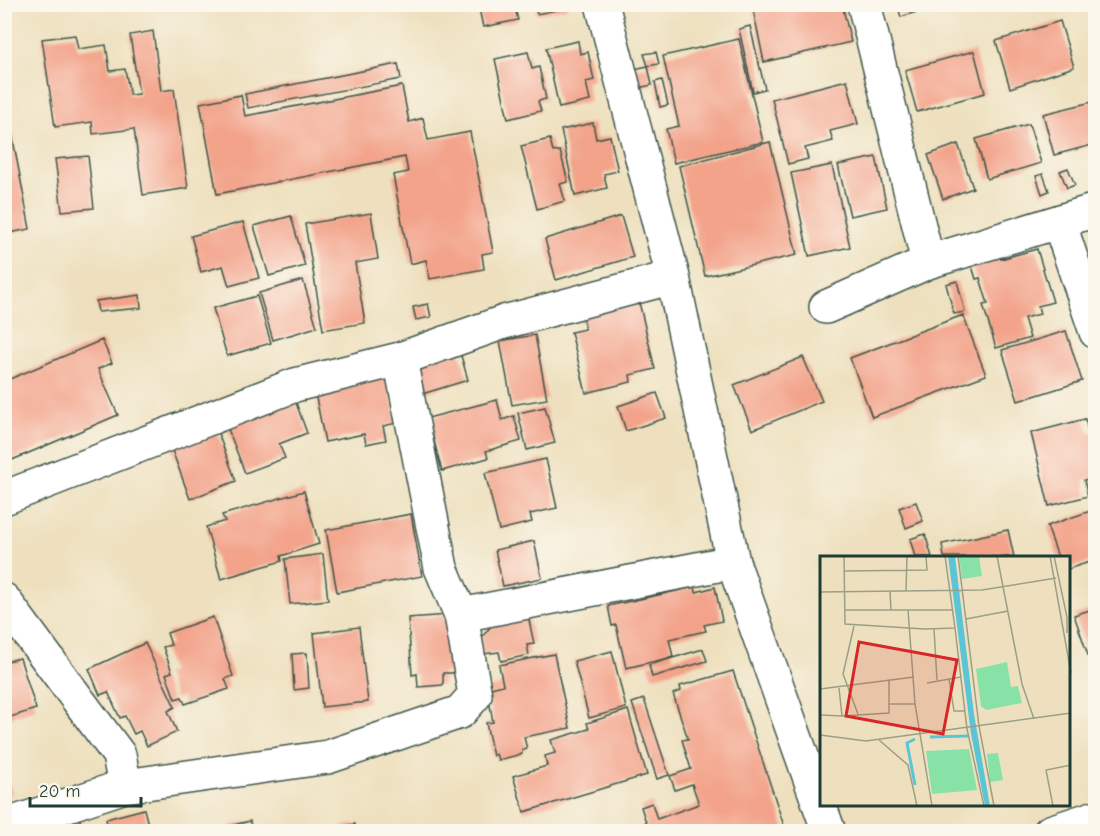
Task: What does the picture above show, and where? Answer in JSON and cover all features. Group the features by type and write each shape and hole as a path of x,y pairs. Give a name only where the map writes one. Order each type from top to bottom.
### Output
{"street":[{"path":"602,4 673,277 733,562 820,806"},
{"path":"864,4 928,262"},
{"path":"826,308 928,262 1095,210"},
{"path":"1059,222 1095,332"},
{"path":"4,498 296,385 400,359 504,322 673,277"},
{"path":"4,826 125,786 328,757 460,712 475,695 461,615 441,568 400,359"},
{"path":"461,615 733,562"},
{"path":"4,600 119,755 125,786"},
{"path":"820,806 829,831"},
{"path":"1050,831 1095,817"}],"building":[{"path":"478,4 514,4 518,20 483,27"},
{"path":"534,4 567,4 567,8 537,14"},
{"path":"774,4 842,4 851,42 764,62 753,9"},
{"path":"897,4 938,4 938,5 901,17"},
{"path":"1060,21 1074,67 1010,88 996,41"},
{"path":"750,26 765,89 753,92 739,29"},
{"path":"153,31 161,91 174,89 188,188 143,195 134,129 93,134 92,122 55,127 42,39 75,35 78,49 106,45 110,71 125,69 130,95 139,94 130,35"},
{"path":"739,39 763,142 674,163 666,129 679,126 663,56"},
{"path":"578,41 580,54 588,52 594,80 586,82 590,101 559,108 546,48"},
{"path":"974,51 985,93 917,112 905,70"},
{"path":"528,52 532,69 539,67 546,99 538,101 541,111 508,119 495,59"},
{"path":"656,52 659,64 648,66 644,54"},
{"path":"398,64 401,79 248,108 245,94"},
{"path":"648,66 652,85 638,88 634,69"},
{"path":"662,80 668,105 660,107 655,82"},
{"path":"847,80 858,124 830,131 833,141 805,148 808,159 788,164 772,99"},
{"path":"402,86 409,122 423,118 428,140 470,132 493,252 482,254 484,269 430,279 426,260 410,264 393,175 408,172 405,157 217,194 200,103 241,95 245,116"},
{"path":"4,92 30,229 4,234"},
{"path":"1096,101 1096,144 1054,155 1043,114"},
{"path":"593,123 596,139 610,136 618,171 604,174 607,188 575,196 561,130"},
{"path":"1029,124 1041,163 987,179 976,139"},
{"path":"550,139 553,152 560,151 568,182 560,184 565,201 537,209 521,146"},
{"path":"770,142 797,255 705,276 679,166"},
{"path":"958,144 973,188 943,199 928,155"},
{"path":"88,156 94,208 62,211 55,159"},
{"path":"876,157 887,208 850,216 838,165"},
{"path":"832,165 850,247 809,256 791,173"},
{"path":"1068,168 1075,185 1067,188 1060,171"},
{"path":"1043,174 1049,191 1042,194 1036,176"},
{"path":"371,213 378,259 355,263 365,323 323,330 305,224"},
{"path":"291,216 305,266 269,276 254,226"},
{"path":"621,216 633,257 556,280 545,239"},
{"path":"243,222 259,278 229,286 223,266 201,272 191,236"},
{"path":"1037,249 1053,302 1038,306 1040,314 1024,318 1030,338 996,348 983,305 988,304 980,278 976,279 971,263 999,254 1001,259"},
{"path":"303,280 317,327 273,340 259,293"},
{"path":"957,281 965,312 954,314 946,284"},
{"path":"140,295 141,308 98,312 96,301"},
{"path":"257,296 271,343 227,356 213,308"},
{"path":"639,302 655,369 630,375 631,382 586,393 571,332 585,329 582,316"},
{"path":"428,304 431,317 416,320 413,307"},
{"path":"963,315 986,375 872,417 850,358"},
{"path":"1066,331 1082,381 1018,401 1002,350"},
{"path":"535,335 547,399 512,405 500,341"},
{"path":"102,340 112,363 98,369 118,415 5,463 5,381"},
{"path":"458,345 468,380 422,394 412,359"},
{"path":"803,357 822,401 752,430 734,385"},
{"path":"386,369 397,423 383,426 386,440 366,444 364,434 325,442 313,383"},
{"path":"291,389 307,433 279,444 285,458 245,473 223,416"},
{"path":"657,393 666,418 626,431 618,406"},
{"path":"497,400 502,420 514,416 521,441 486,451 488,458 442,471 428,418"},
{"path":"545,407 555,443 527,450 518,413"},
{"path":"1085,419 1089,433 1096,431 1096,477 1084,480 1088,496 1049,506 1031,433"},
{"path":"215,425 236,481 190,499 169,442"},
{"path":"546,459 557,508 530,514 532,522 499,530 485,473"},
{"path":"304,491 319,544 281,556 282,561 221,579 206,527 225,521 222,515"},
{"path":"916,502 923,521 906,528 899,508"},
{"path":"1096,509 1096,560 1070,568 1070,556 1058,556 1047,526"},
{"path":"411,514 422,576 337,592 326,530"},
{"path":"1008,530 1014,556 944,556 942,544"},
{"path":"925,534 932,556 915,556 910,539"},
{"path":"534,541 542,578 503,586 495,550"},
{"path":"323,554 328,600 290,604 285,559"},
{"path":"695,587 696,592 715,587 722,621 704,625 706,631 669,639 673,657 626,668 616,625 612,626 608,606"},
{"path":"1096,608 1096,656 1089,658 1074,615"},
{"path":"449,615 454,673 443,673 443,685 418,687 417,674 412,675 408,618"},
{"path":"528,615 534,644 527,645 529,655 501,661 499,652 483,654 480,640 494,622"},
{"path":"213,617 233,676 225,679 229,689 185,704 182,697 175,699 166,674 172,672 163,647 171,645 167,633"},
{"path":"359,627 368,702 322,707 314,633"},
{"path":"145,643 175,707 168,711 177,732 147,746 140,731 134,734 125,716 120,718 108,692 100,695 89,669"},
{"path":"703,649 707,661 652,677 649,665"},
{"path":"612,651 626,708 589,718 574,661"},
{"path":"307,653 309,688 294,690 292,654"},
{"path":"554,654 570,728 524,737 527,749 522,750 522,754 498,760 496,754 493,756 486,723 493,722 487,689 503,685 499,665"},
{"path":"20,658 36,709 4,719 4,662"},
{"path":"733,671 786,832 630,832 647,825 641,807 652,803 657,819 699,804 692,784 675,790 670,776 691,769 682,740 688,739 673,694 681,691 680,686"},
{"path":"644,699 669,775 657,779 632,703"},
{"path":"628,710 647,775 524,812 513,776 547,766 545,756 555,753 551,740 589,729 587,723"},
{"path":"4,768 12,793 4,795"},
{"path":"144,809 150,832 109,832 106,819"},
{"path":"78,813 83,832 12,832"},
{"path":"250,821 252,832 209,831"},
{"path":"355,824 356,832 336,832 335,828"}]}
